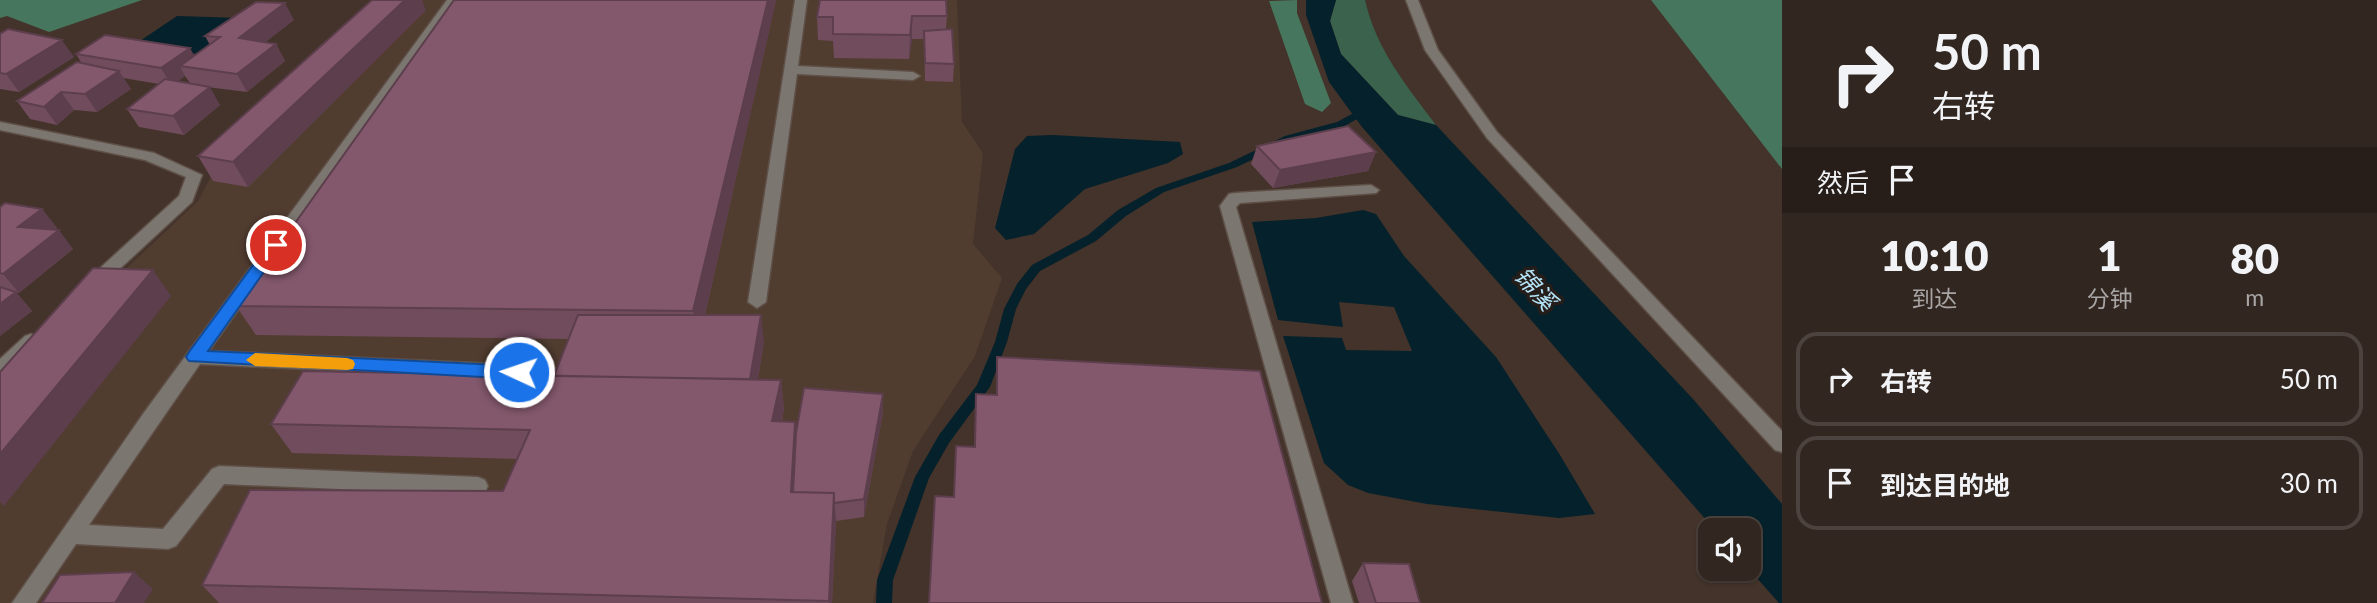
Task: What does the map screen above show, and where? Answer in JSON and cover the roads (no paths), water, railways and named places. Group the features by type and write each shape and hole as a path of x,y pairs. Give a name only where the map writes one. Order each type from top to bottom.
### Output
{"street":[{"path":"23,603 195,357 453,0"},
{"path":"757,302 801,0"},
{"path":"1412,0 1432,50 1492,135 1782,444"},
{"path":"791,70 913,76"},
{"path":"0,126 149,156 199,171 186,198 78,297"},
{"path":"1342,603 1228,206 1235,198 1371,190"},
{"path":"0,370 39,334"},
{"path":"195,357 519,372"},
{"path":"71,534 169,539 219,475 478,486"}],"water":[{"name":"锦溪","path":"1306,0 1336,0 1330,21 1341,54 1398,115 1436,125 1693,399 1782,504 1782,603 1760,581 1761,518 1704,518 1362,127 1329,82 1306,15"},
{"path":"177,16 240,18 239,25 199,53 183,55 131,47"},
{"path":"1027,136 1180,142 1183,154 1168,163 1085,189 1034,234 1006,240 995,228 1015,149"},
{"path":"1363,210 1376,214 1404,256 1496,357 1595,514 1559,518 1427,504 1368,493 1348,485 1324,463 1283,336 1342,338 1346,350 1412,351 1394,307 1339,302 1343,327 1278,320 1252,222 1316,218"}],"waterway":[{"path":"884,603 885,580 922,477 944,439 983,387 1001,342 1010,309 1021,287 1036,268 1092,238 1122,213 1160,190 1233,165 1289,138 1341,124 1369,108"}]}
